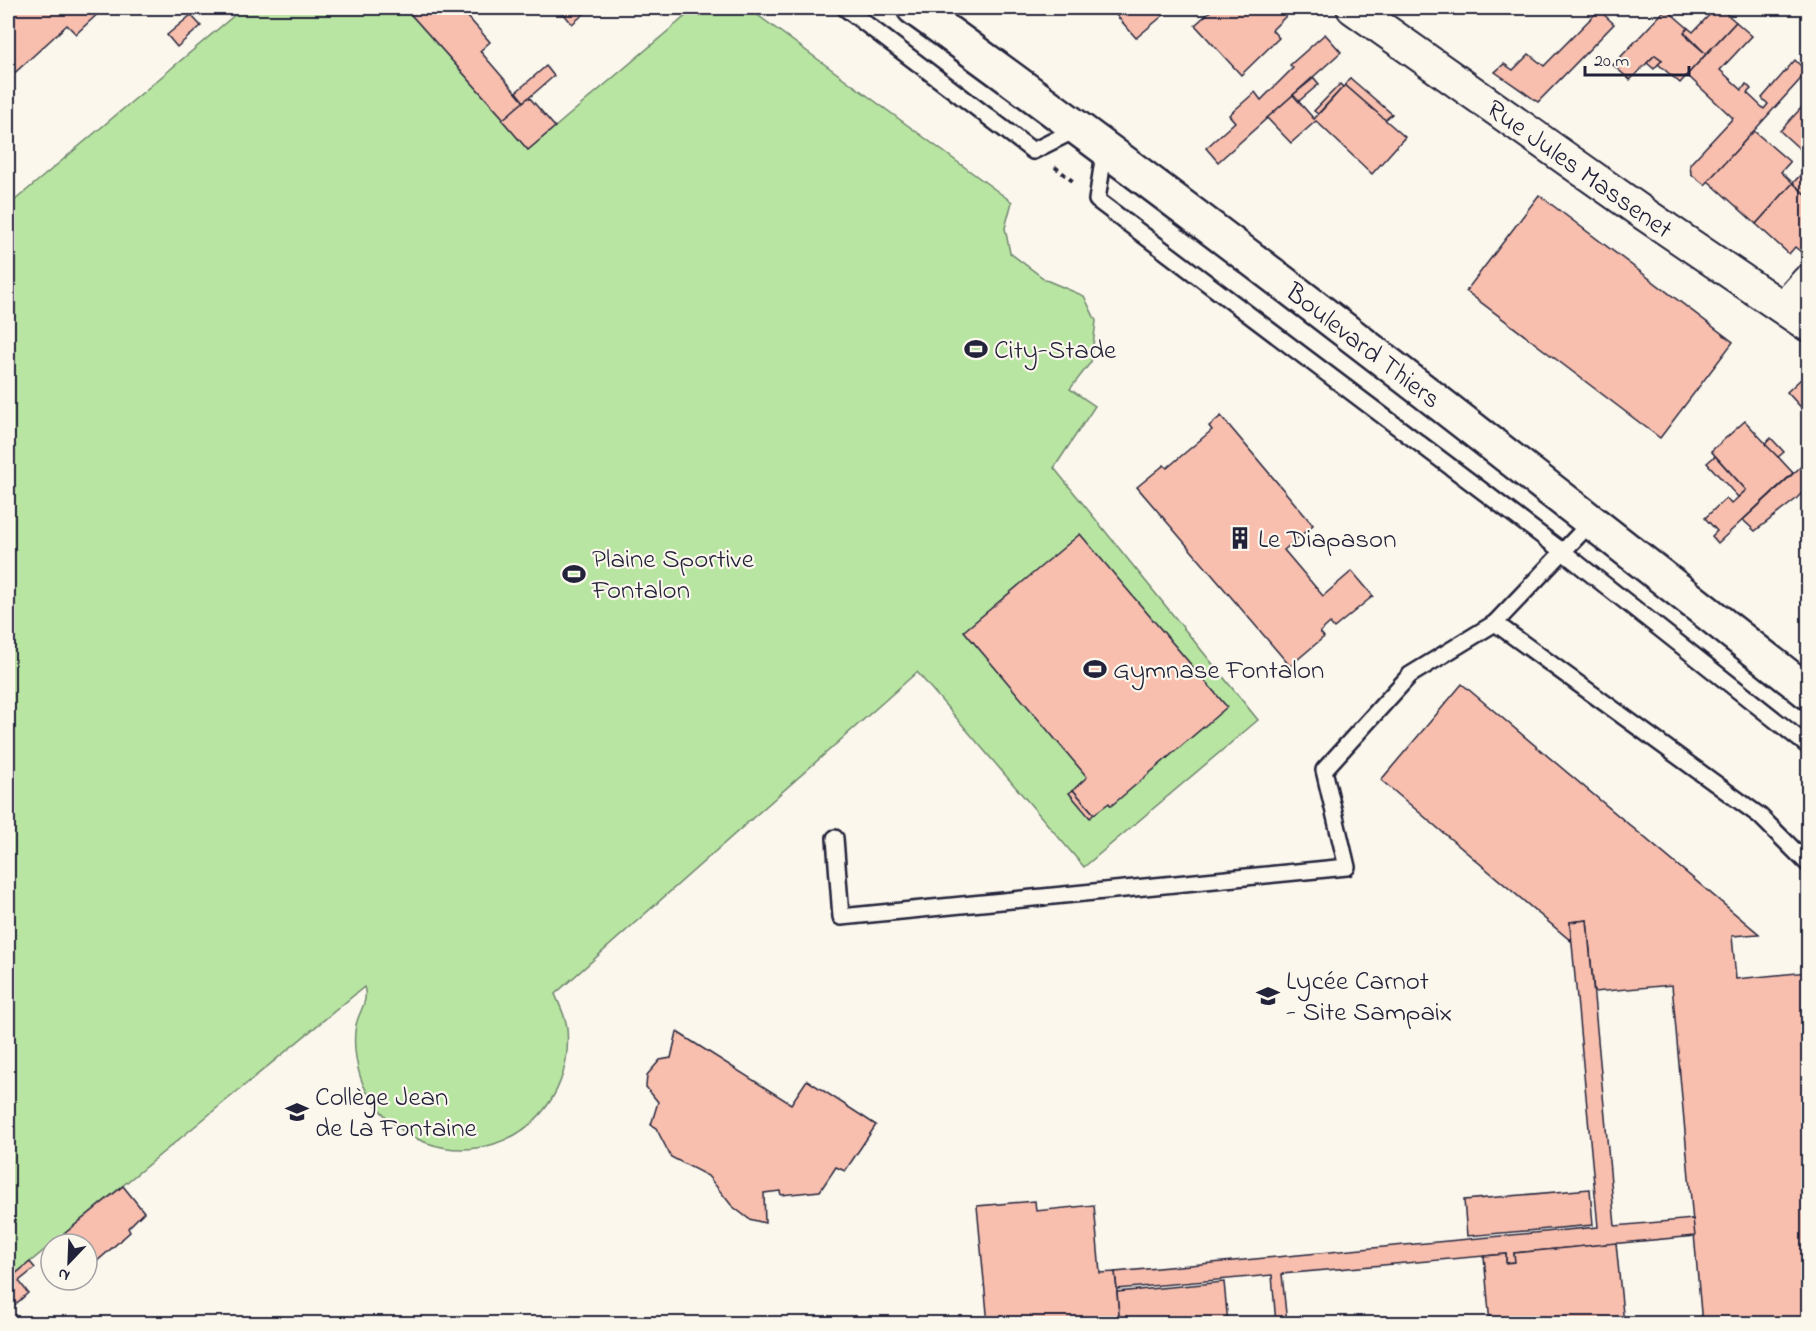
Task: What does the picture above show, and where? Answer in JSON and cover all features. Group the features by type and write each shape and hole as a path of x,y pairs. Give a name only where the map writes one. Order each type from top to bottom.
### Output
{"main road":[{"name":"Boulevard Thiers","path":"914,8 1092,137 1592,521 1809,692"}],"street":[{"name":"Rue Jules Massenet","path":"1353,8 1643,213 1796,317"},
{"path":"1796,317 1809,281"}],"lane":[{"path":"844,8 1033,151 1092,137 1097,200 1562,551 1809,746"},
{"path":"835,838 841,917 1347,867 1324,770 1410,675 1495,623 1592,521"},
{"path":"1495,623 1760,816 1809,864"}],"path":[{"path":"1033,151 1097,200"}],"green space":[{"name":"Plaine Sportive Fontalon","path":"243,8 405,8 504,119 503,121 528,150 695,8 748,8 1012,202 1005,228 1010,253 1046,280 1084,296 1096,321 1091,362 1070,389 1095,406 1054,468 1258,720 1084,867 917,672 555,994 567,1028 564,1070 549,1104 524,1129 494,1144 460,1149 426,1142 394,1124 367,1092 358,1069 355,1033 365,997 364,987 66,1232 39,1232 39,1254 8,1280 8,206"}],"building":[{"path":"8,8 104,8 76,34 67,25 8,79"},
{"path":"405,8 442,8 448,15 460,8 490,42 480,51 524,102 504,119"},
{"path":"559,8 591,8 572,24"},
{"path":"1110,8 1172,8 1136,38"},
{"path":"1214,8 1279,8 1286,16 1272,30 1279,38 1241,75 1195,25"},
{"path":"1716,8 1720,8 1736,22 1706,54 1684,32 1688,28 1693,32"},
{"path":"1666,9 1688,28 1684,32 1706,54 1680,83 1658,64 1662,60 1655,55 1630,80 1613,65"},
{"path":"1599,10 1614,24 1538,102 1495,72 1504,64 1513,70 1529,54 1544,66"},
{"path":"191,15 201,26 177,47 167,35"},
{"path":"1736,22 1752,36 1720,70 1742,90 1746,84 1751,89 1747,93 1764,109 1768,104 1762,98 1795,60 1807,72 1705,185 1691,174 1690,164 1733,118 1687,75"},
{"path":"1325,34 1341,52 1218,162 1206,148 1235,122 1229,115 1255,92 1261,100 1293,68 1290,65"},
{"path":"1655,55 1662,60 1654,69 1647,63"},
{"path":"546,66 554,76 524,102 516,92"},
{"path":"1314,78 1319,84 1299,101 1293,95"},
{"path":"1350,78 1392,114 1385,120 1345,85"},
{"path":"1340,84 1343,87 1318,114 1314,111"},
{"path":"1345,85 1405,137 1372,174 1316,121 1291,143 1267,118 1293,95 1314,119"},
{"path":"529,97 555,127 528,150 502,120"},
{"path":"1803,106 1808,111 1808,145 1803,152 1780,131"},
{"path":"1754,131 1790,162 1781,172 1793,183 1756,224 1708,181"},
{"path":"1805,170 1808,174 1808,197 1793,183"},
{"path":"1793,183 1808,197 1808,244 1801,252 1795,247 1789,254 1756,224"},
{"path":"1539,195 1733,342 1660,438 1466,291"},
{"path":"1802,378 1808,385 1808,415 1787,392"},
{"name":"Le Diapason","path":"1221,416 1313,525 1284,550 1323,596 1352,571 1373,596 1334,628 1330,623 1320,632 1324,637 1290,666 1137,487 1164,465 1167,468 1212,430 1209,426"},
{"path":"1745,421 1793,473 1718,543 1712,536 1717,531 1705,518 1726,498 1731,504 1746,490 1711,451"},
{"path":"1771,438 1784,452 1778,457 1765,444"},
{"path":"1715,456 1746,490 1738,497 1707,463"},
{"path":"1808,460 1808,487 1755,531 1743,520"},
{"name":"Gymnase Fontalon","path":"1080,534 1227,707 1111,806 1109,803 1094,814 1073,790 1087,777 964,631"},
{"path":"1462,684 1759,934 1732,936 1736,979 1808,972 1808,1324 1702,1324 1672,985 1594,992 1587,920 1570,922 1571,941 1381,780"},
{"path":"1073,790 1094,814 1090,818 1069,793"},
{"path":"1587,920 1615,1226 1693,1219 1695,1236 1514,1253 1515,1262 1506,1263 1506,1254 1282,1274 1287,1324 1276,1324 1272,1275 1117,1289 1115,1272 1598,1227 1570,922"},
{"path":"677,1032 791,1104 807,1080 876,1125 845,1171 836,1167 820,1191 781,1195 780,1191 764,1193 765,1223 749,1219 732,1206 708,1176 671,1157 656,1128 651,1125 658,1102 646,1087 647,1075 660,1060 671,1058"},
{"path":"123,1186 144,1212 128,1228 130,1232 99,1259 99,1232 67,1232"},
{"path":"1590,1189 1593,1225 1467,1236 1464,1200"},
{"path":"1035,1201 1036,1211 1094,1205 1100,1273 1115,1272 1120,1324 1106,1324 1106,1321 988,1324 977,1206"},
{"path":"1616,1243 1624,1324 1490,1324 1484,1256 1506,1254 1506,1263 1515,1262 1514,1253"},
{"path":"30,1262 35,1268 19,1281 28,1293 8,1311 8,1280"},
{"path":"1224,1282 1228,1324 1120,1324 1117,1292"},
{"path":"782,1320 783,1324 750,1324"}],"place":[{"name":"City-Stade","path":"976,349"},
{"name":"Le Diapason","path":"1240,538"},
{"name":"Plaine Sportive Fontalon","path":"574,574"},
{"name":"Gymnase Fontalon","path":"1095,669"},
{"name":"Lycée Carnot - Site Sampaix","path":"1268,996"},
{"name":"Collège Jean de La Fontaine","path":"297,1112"}]}
